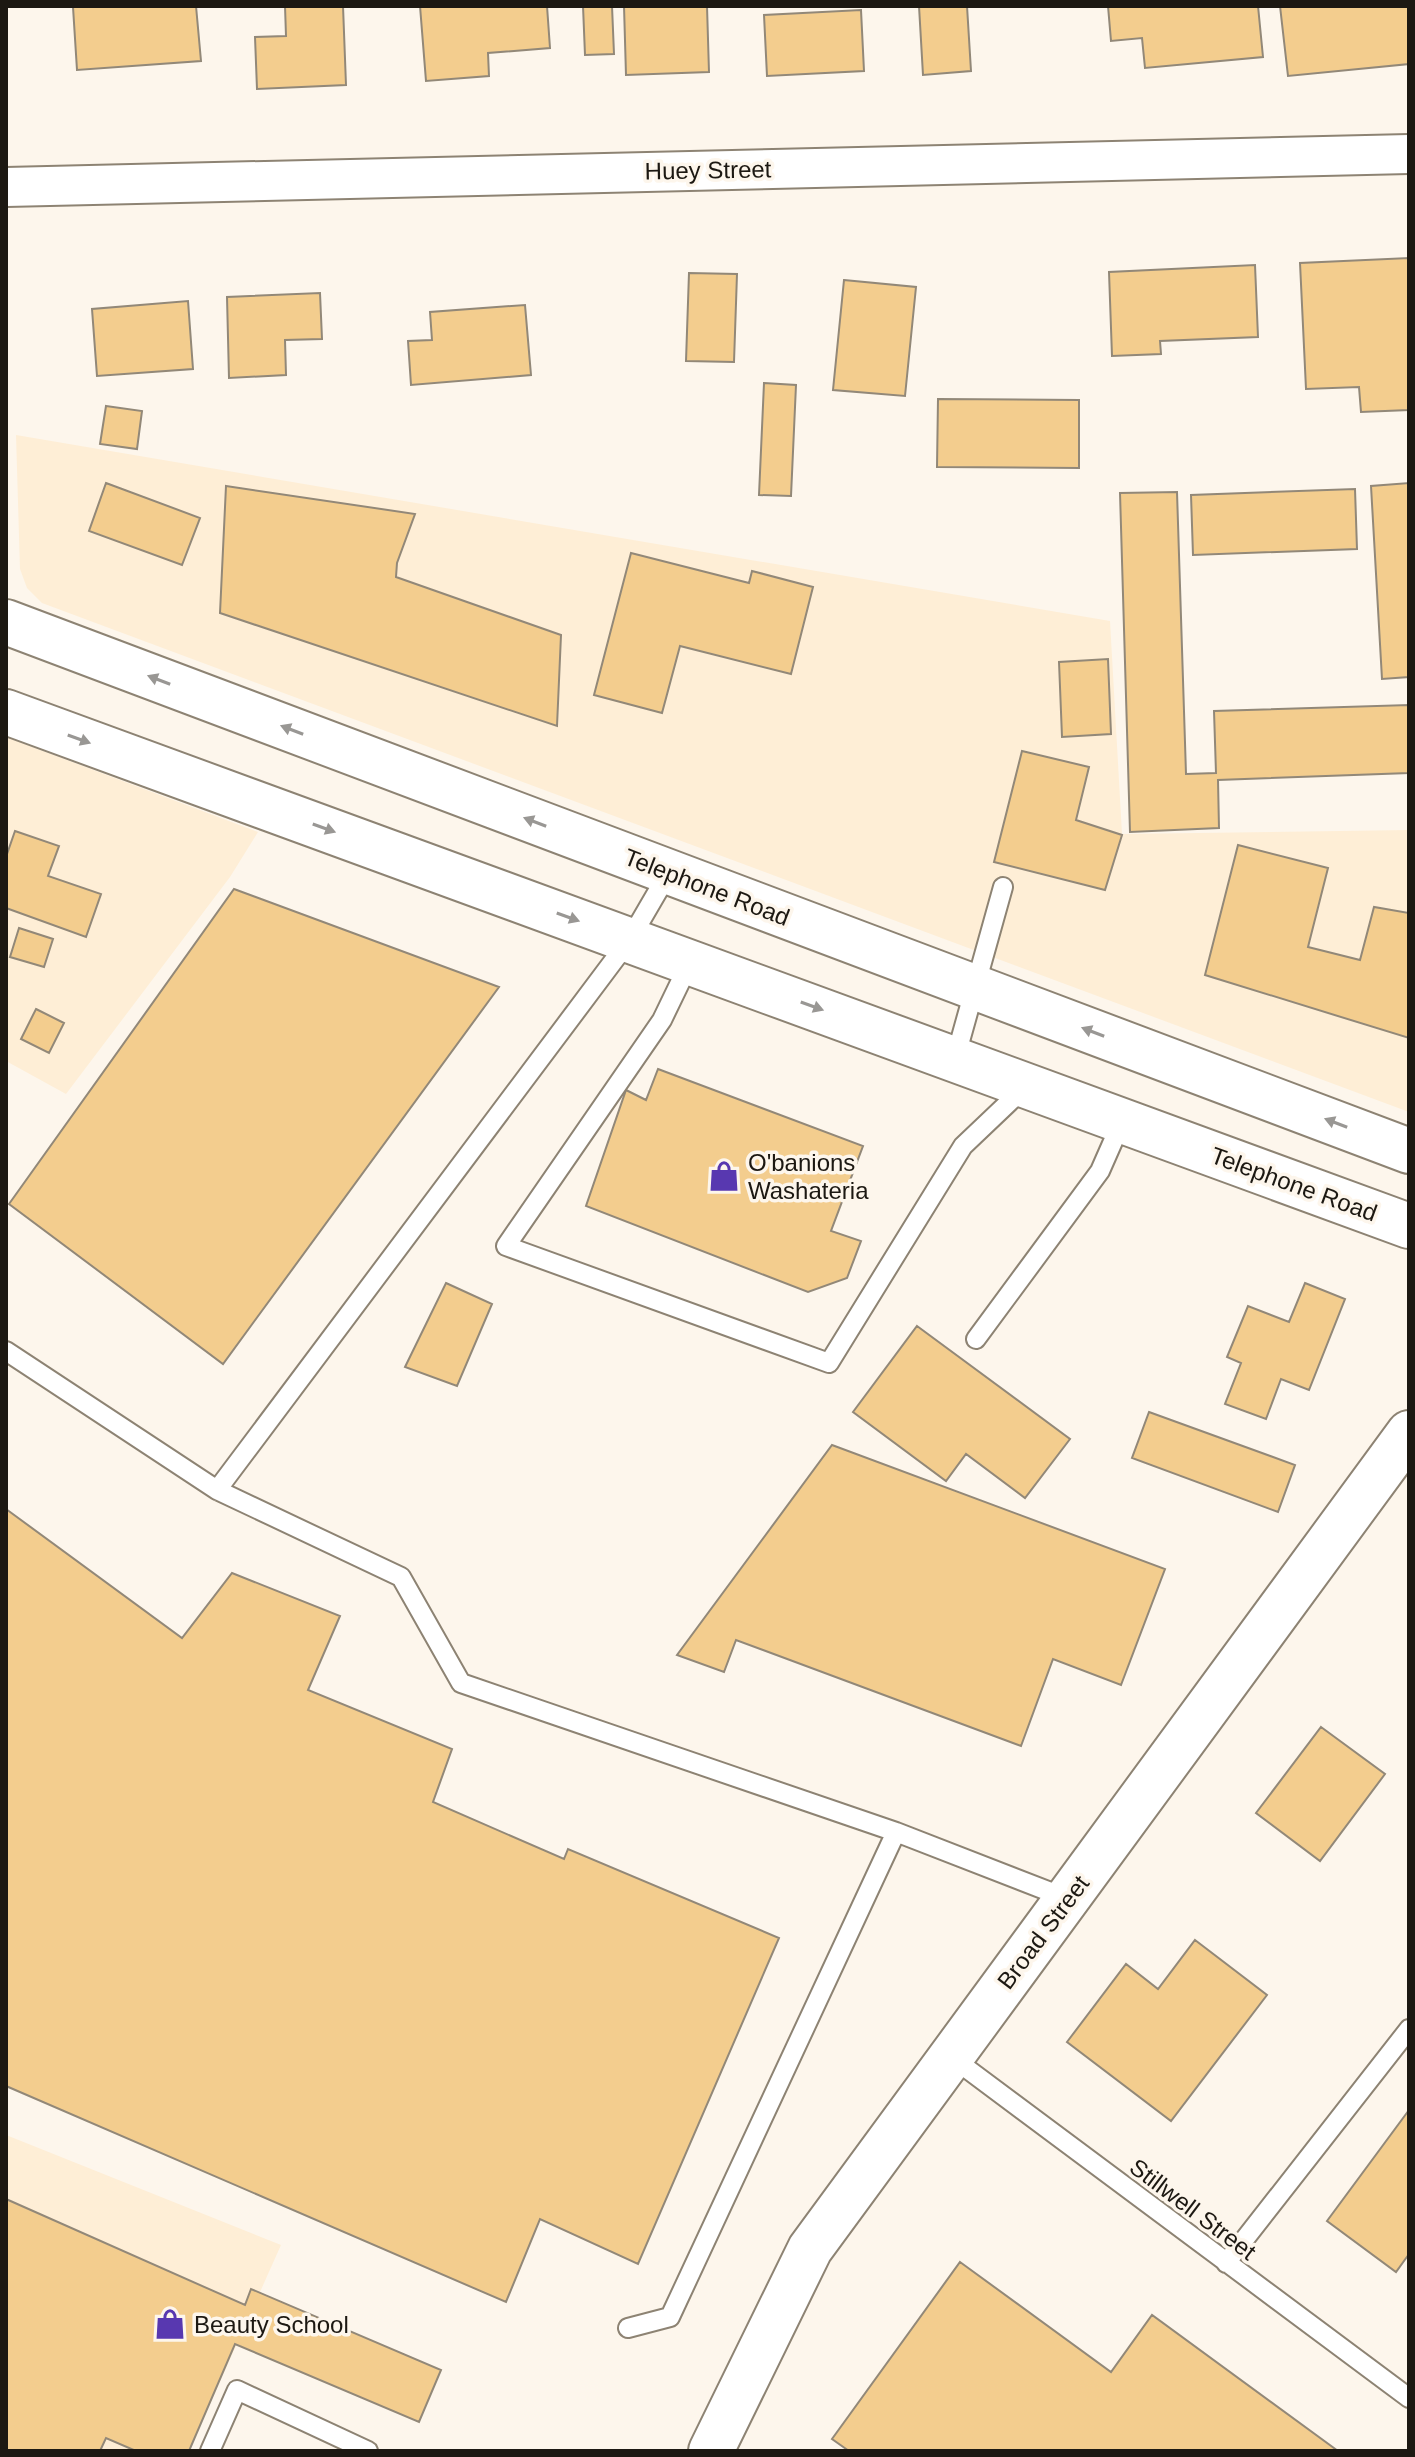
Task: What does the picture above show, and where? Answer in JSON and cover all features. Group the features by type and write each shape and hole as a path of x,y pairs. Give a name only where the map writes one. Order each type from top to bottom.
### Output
{"main road":[{"name":"Telephone Road","path":"6,622 1409,1151"},
{"name":"Telephone Road","path":"6,712 1409,1226"},
{"name":"Broad Street","path":"711,2451 810,2249 1409,1433"}],"street":[{"name":"Huey Street","path":"6,187 1409,154"}],"lane":[{"path":"217,1490 630,939 669,872"},
{"path":"955,1059 1003,887"},
{"path":"691,961 662,1020 506,1246 829,1363 963,1146 1026,1086"},
{"path":"976,1339 1100,1171 1122,1121"},
{"path":"6,1351 217,1490 401,1577 461,1683 896,1832 1069,1899"},
{"path":"628,2328 670,2317 896,1832"},
{"path":"1226,2263 1409,2029"},
{"name":"Stillwell Street","path":"950,2056 1409,2398"},
{"path":"210,2451 237,2390 368,2451"}],"shaded area":[{"path":"16,435 1110,621 1122,834 1409,830 1409,1112 42,603 27,588 20,569"},
{"path":"6,737 258,832 230,877 66,1094 6,1061"},
{"name":"Beauty School","path":"6,2135 281,2245 189,2451 6,2451"}],"building":[{"path":"196,6 201,61 77,70 73,7"},
{"path":"285,6 343,6 346,85 257,89 255,37 286,36"},
{"path":"420,6 547,6 550,48 488,53 489,76 426,81"},
{"path":"583,6 612,6 614,54 585,55"},
{"path":"624,6 707,6 709,72 626,75"},
{"path":"919,6 967,6 971,71 923,75"},
{"path":"1108,6 1258,6 1263,57 1145,68 1142,38 1111,41"},
{"path":"1280,6 1409,6 1409,64 1288,76"},
{"path":"861,10 864,71 767,76 764,15"},
{"path":"1409,258 1409,410 1361,412 1359,387 1306,389 1300,263"},
{"path":"1255,265 1258,337 1160,341 1161,354 1112,356 1109,272"},
{"path":"689,273 737,274 734,362 686,361"},
{"path":"844,280 916,287 905,396 833,390"},
{"path":"320,293 322,339 285,340 286,375 229,378 227,297"},
{"path":"188,301 193,369 97,376 92,309"},
{"path":"525,305 531,375 411,385 408,341 432,340 430,312"},
{"path":"764,383 796,385 791,496 759,495"},
{"path":"938,399 1079,400 1079,468 937,467"},
{"path":"106,406 142,411 137,449 100,444"},
{"path":"106,483 200,518 182,565 89,531"},
{"path":"1409,483 1409,677 1382,679 1371,486"},
{"path":"226,486 415,514 397,563 396,577 561,635 557,726 220,613"},
{"path":"1355,489 1357,549 1193,555 1191,495"},
{"path":"1177,492 1186,774 1216,773 1214,711 1409,705 1409,773 1218,780 1219,828 1130,832 1120,493"},
{"path":"631,553 749,583 752,571 813,587 791,674 680,646 662,713 594,695"},
{"path":"1108,659 1111,734 1062,737 1059,662"},
{"path":"1022,751 1089,767 1076,820 1122,835 1105,890 994,862"},
{"path":"15,831 59,846 48,876 101,894 86,937 6,908 6,857"},
{"path":"1238,845 1328,868 1308,947 1360,960 1374,907 1409,913 1409,1038 1205,975"},
{"path":"234,889 499,987 223,1364 9,1204"},
{"path":"19,928 53,939 44,967 10,957"},
{"path":"36,1009 64,1023 49,1053 21,1039"},
{"name":"O'banions Washateria","path":"658,1069 863,1146 831,1231 861,1241 847,1278 808,1292 586,1206 626,1090 646,1100"},
{"path":"446,1283 492,1304 457,1386 405,1367"},
{"path":"1305,1283 1345,1299 1309,1390 1281,1379 1266,1419 1225,1404 1241,1363 1227,1357 1248,1306 1289,1322"},
{"path":"917,1326 1070,1439 1025,1498 966,1454 946,1481 853,1412"},
{"path":"1149,1412 1295,1465 1278,1512 1132,1458"},
{"path":"832,1445 1165,1569 1121,1685 1053,1659 1021,1746 736,1640 724,1672 677,1655"},
{"path":"6,1509 182,1638 232,1573 340,1616 308,1690 452,1749 433,1802 564,1859 568,1849 779,1938 638,2264 540,2219 506,2302 6,2086"},
{"path":"1321,1727 1385,1774 1320,1861 1256,1813"},
{"path":"1195,1940 1267,1995 1171,2121 1067,2042 1126,1964 1158,1989"},
{"path":"1409,2110 1409,2254 1396,2272 1327,2221"},
{"name":"Beauty School","path":"6,2199 245,2305 251,2289 441,2370 419,2422 235,2344 189,2451 136,2451 106,2438 100,2451 6,2451"},
{"path":"960,2262 1111,2372 1152,2315 1338,2451 849,2451 832,2439"}],"place":[{"name":"O'banions Washateria","path":"724,1176"},
{"name":"Beauty School","path":"170,2324"}]}
